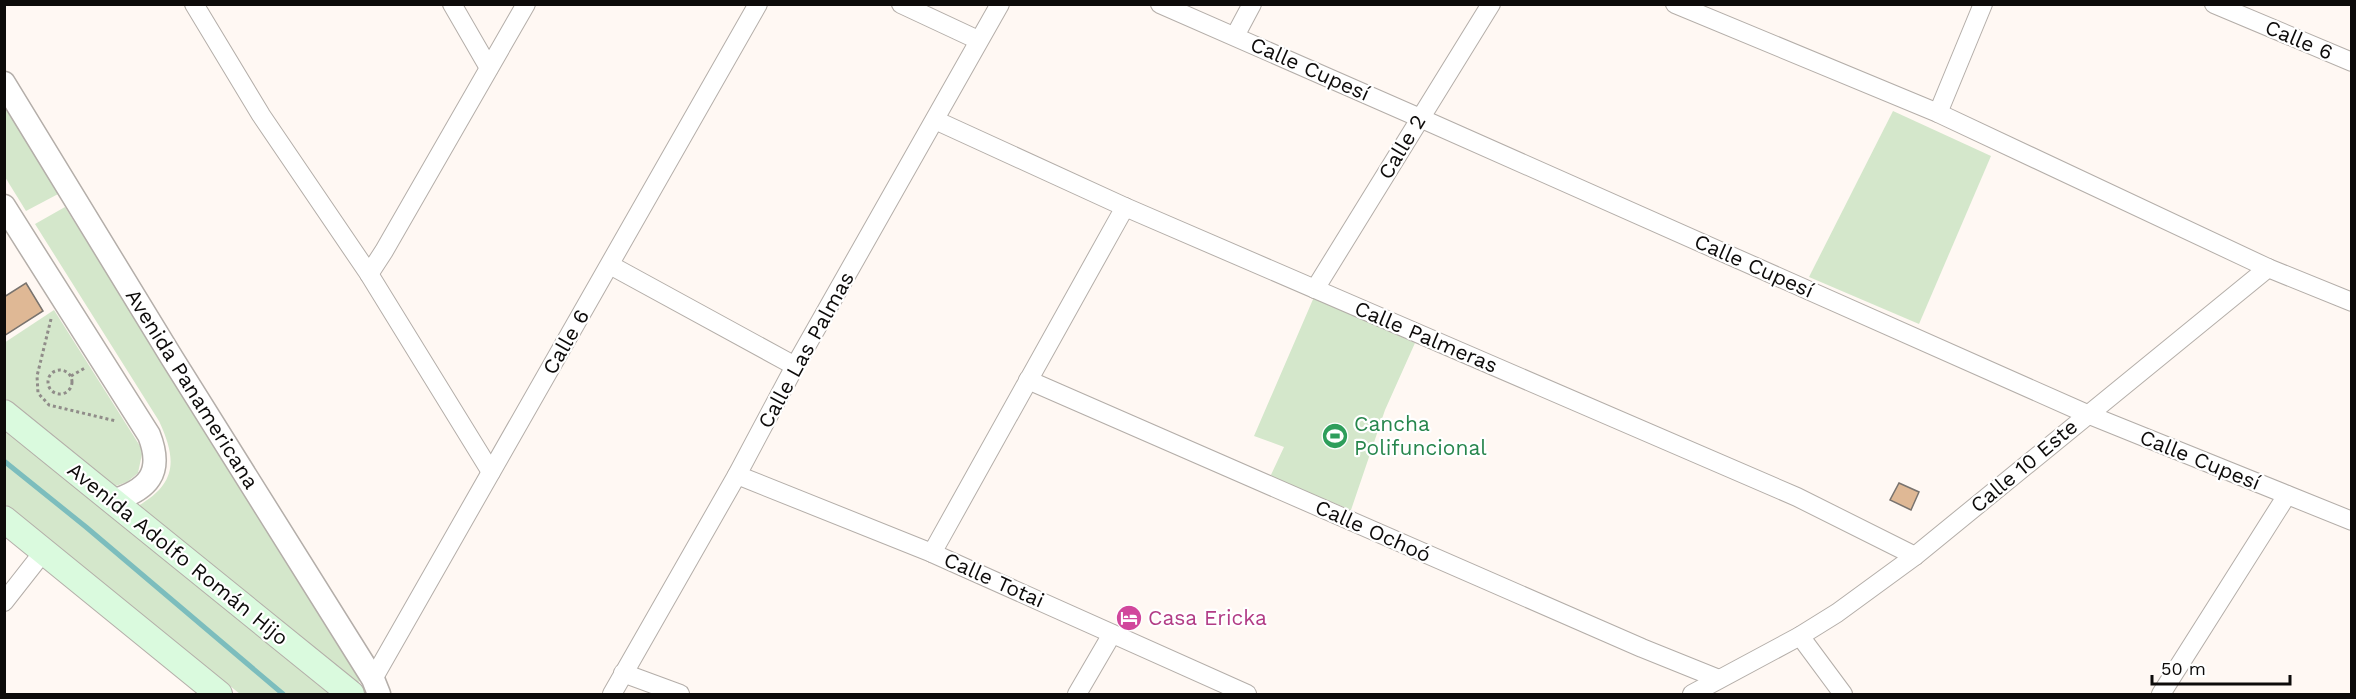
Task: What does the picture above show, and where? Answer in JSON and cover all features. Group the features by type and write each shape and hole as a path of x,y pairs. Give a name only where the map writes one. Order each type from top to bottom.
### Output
{"main road":[{"name":"Avenida Adolfo Román Hijo","path":"4,413 351,694"},
{"path":"4,519 219,694"}],"street":[{"path":"194,4 261,115 369,274 492,472"},
{"path":"452,4 489,68"},
{"path":"369,274 526,4"},
{"name":"Calle 6","path":"376,687 492,472 758,4"},
{"path":"901,4 978,40"},
{"name":"Calle Las Palmas","path":"612,694 1000,4"},
{"name":"Calle Cupesí","path":"1160,4 1420,117 2086,414 2352,521"},
{"path":"1235,36 1252,4"},
{"name":"Calle 2","path":"1315,289 1491,4"},
{"path":"1675,4 1938,113 2268,268 2352,302"},
{"path":"1938,113 1983,4"},
{"name":"Calle 6","path":"2214,4 2352,62"},
{"name":"Avenida Panamericana","path":"4,83 376,687"},
{"name":"Calle Palmeras","path":"935,120 1125,207 1797,497 1915,556"},
{"path":"4,206 149,435 155,452 155,464 150,478 128,496 112,501"},
{"path":"932,552 1125,207"},
{"path":"610,265 795,366"},
{"name":"Calle 10 Este","path":"1692,694 1800,636 1837,613 1915,556 2086,414 2268,268"},
{"name":"Calle Ochoó","path":"1028,380 1642,648 1719,679"},
{"name":"Calle Totai","path":"737,475 932,552 1247,694"},
{"path":"2161,694 2287,495"},
{"path":"4,602 44,551"},
{"path":"1077,694 1112,634"},
{"path":"1800,636 1843,694"},
{"path":"623,673 680,694"}],"path":[{"path":"65,303 54,310 37,376 38,393 49,405 125,423 136,415"},
{"path":"60,370 68,373 72,380 70,391 63,394 55,393 48,384 50,376 60,370"}],"green space":[{"path":"4,105 60,193 26,211 5,177"},
{"path":"1893,111 1991,156 1919,324 1809,277"},
{"path":"65,207 364,680 355,683 138,506 151,497 167,479 171,459 169,448 159,421 35,224"},
{"path":"1314,297 1415,343 1385,410 1351,510 1270,477 1284,447 1254,436"},
{"path":"54,310 140,446 142,454 138,473 127,482 113,487 5,398 4,343"},
{"path":"4,419 355,694 240,694 5,504"}],"building":[{"path":"26,283 43,311 4,336 4,297"},
{"path":"1899,483 1919,492 1911,510 1890,500"}],"waterway":[{"path":"4,461 86,527 283,694"}],"place":[{"name":"Cancha Polifuncional","path":"1335,436"},
{"name":"Casa Ericka","path":"1129,618"}]}
